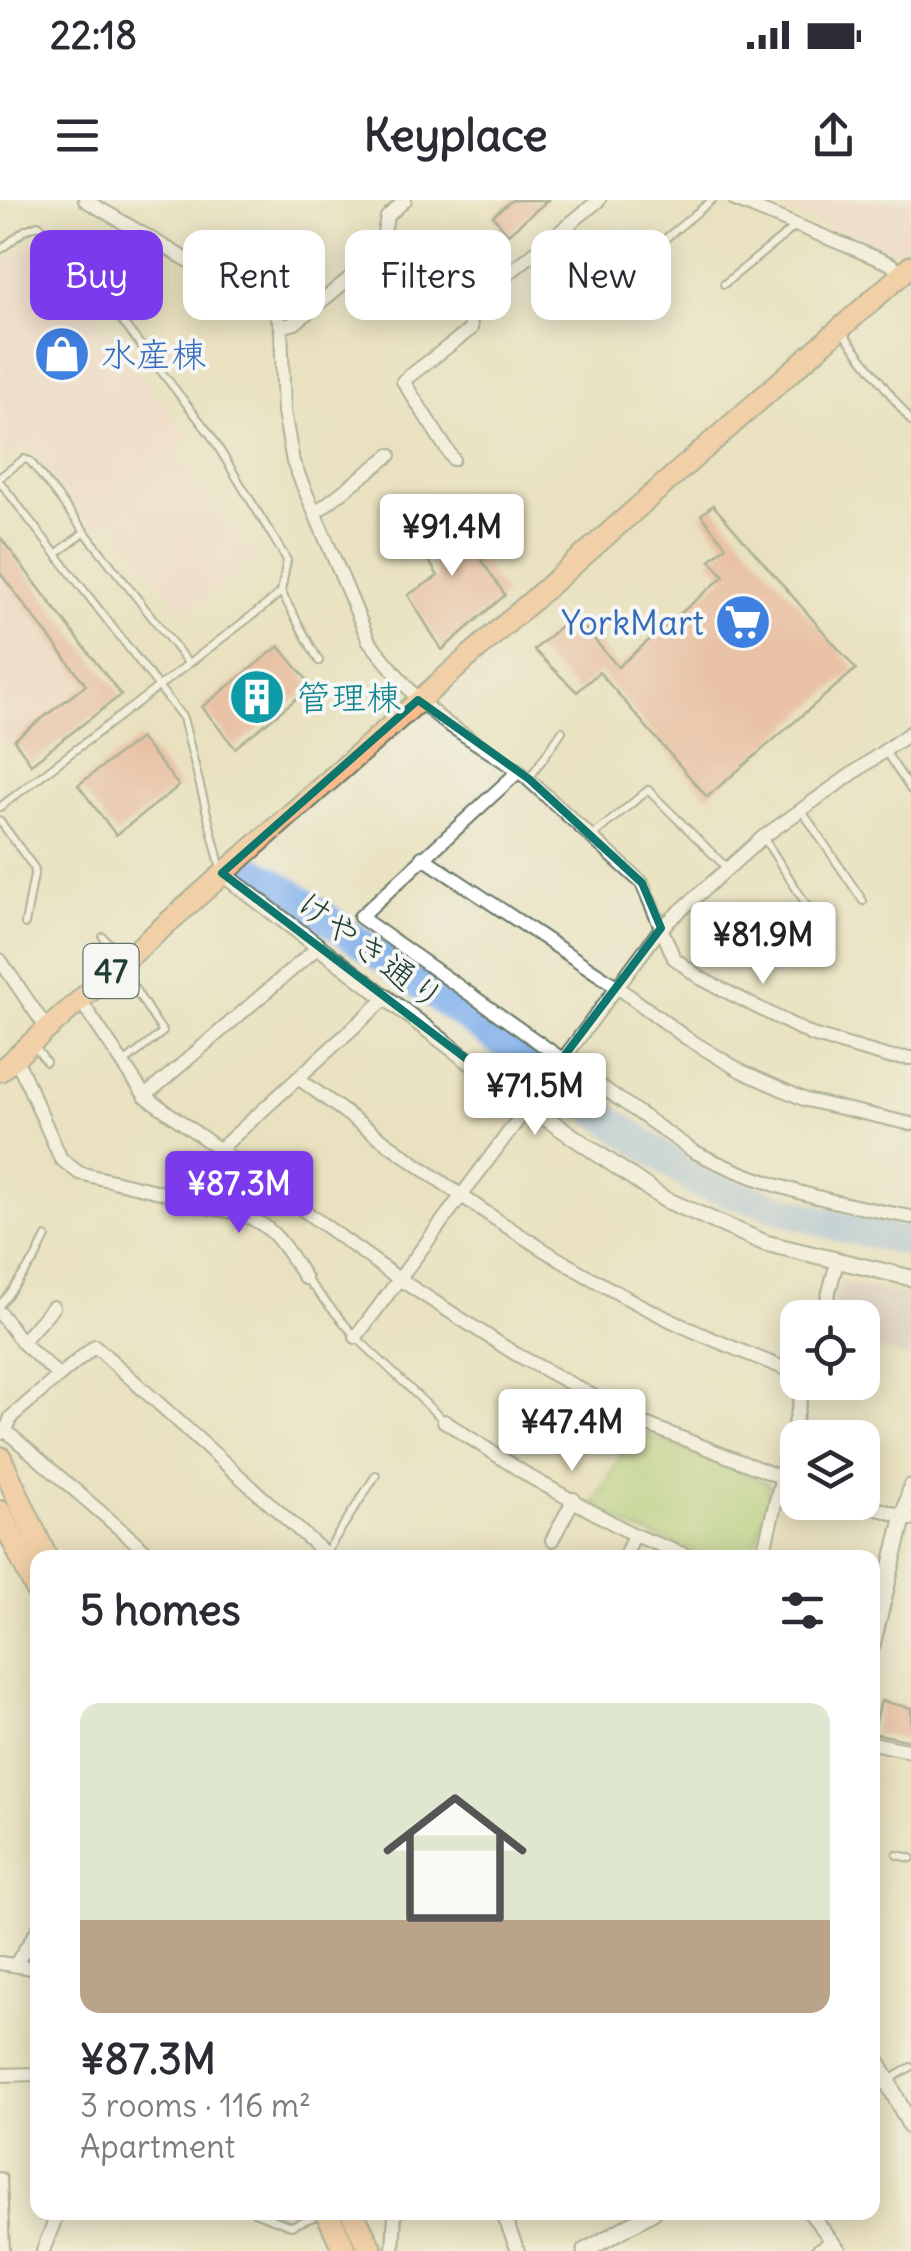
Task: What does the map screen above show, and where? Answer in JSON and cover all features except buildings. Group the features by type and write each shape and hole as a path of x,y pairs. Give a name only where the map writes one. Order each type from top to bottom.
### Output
{"highway":[{"path":"0,1458 42,1550"},
{"path":"0,1512 30,1575"},
{"path":"330,2220 344,2251"},
{"path":"356,2220 371,2251"}],"main road":[{"name":"47","path":"6,1065 906,271"}],"street":[{"path":"84,200 276,312 281,327 284,412 293,462 369,641 418,700 524,775 642,883 674,958 700,978 812,1035 890,1057 911,1058"},
{"path":"385,230 388,217 405,200"},
{"path":"511,272 599,200"},
{"path":"736,200 906,271"},
{"path":"281,327 295,323 345,282"},
{"path":"453,459 404,381 470,329 470,320"},
{"path":"315,513 390,454"},
{"path":"356,1337 661,928 763,837 911,732"},
{"path":"524,775 422,857 360,917 693,1151 730,1170 822,1201 911,1217"},
{"path":"422,857 616,986 685,1037 776,1089 806,1100 911,1124"},
{"name":"けやき通り","path":"222,873 527,1105 664,1199 765,1243 911,1278"},
{"path":"145,1096 317,948"},
{"path":"0,960 39,1036"},
{"path":"182,1197 220,1149 386,998"},
{"path":"80,1000 145,1096 398,1279 514,1353 644,1423 780,1478"},
{"path":"6,1065 21,1069 61,1159 86,1179 182,1197 193,1205 258,1219 276,1234 305,1278"},
{"path":"298,1078 459,1196 670,1320 780,1366"},
{"path":"827,1300 837,1262"},
{"path":"22,1342 53,1306"},
{"path":"0,1313 22,1342 60,1376"},
{"path":"144,1550 3,1432 12,1417 94,1346 318,1550"},
{"path":"444,1421 532,1478 574,1498 634,1535 672,1550"},
{"path":"764,1550 780,1487"},
{"path":"880,1616 907,1518 911,1487"},
{"path":"552,1540 574,1498"},
{"path":"880,1510 907,1518"},
{"path":"627,1550 634,1535"},
{"path":"880,1745 911,1751"},
{"path":"16,1965 30,1942"},
{"path":"0,1963 30,1968"},
{"path":"0,2076 30,2074"},
{"path":"880,2087 911,2127"},
{"path":"0,2179 3,2251"},
{"path":"43,2251 55,2220"},
{"path":"393,2251 395,2220"},
{"path":"505,2220 518,2251"},
{"path":"584,2251 639,2220"},
{"path":"815,2220 836,2247 816,2251"}],"lane":[{"path":"671,234 712,200"},
{"path":"0,250 38,225 57,238 210,434 287,560 281,592 319,661"},
{"path":"724,284 797,225"},
{"path":"839,328 911,421"},
{"path":"189,664 30,461 24,459 0,479 183,718 222,873"},
{"path":"56,554 85,532"},
{"path":"0,807 281,592"},
{"path":"524,775 562,731"},
{"path":"885,751 911,790"},
{"path":"592,837 648,790 729,870"},
{"path":"802,810 863,901"},
{"path":"0,821 35,869 26,920"},
{"path":"763,837 824,932"},
{"path":"103,936 162,1032 124,1063"},
{"path":"39,1036 46,1062"},
{"path":"0,1305 35,1259 46,1237"},
{"path":"305,1278 356,1337 444,1421"},
{"path":"329,1550 376,1475"},
{"path":"897,1854 911,1858"},
{"path":"880,2085 911,2068"},
{"path":"275,2220 291,2226 306,2220"},
{"path":"288,2220 291,2226"}],"highlighted area":[{"path":"418,700 529,779 642,883 661,928 527,1105 222,873"}],"shaded area":[{"path":"763,200 911,200 911,238 895,252"},
{"name":"水産棟","path":"30,244 30,320 97,320 191,441 175,454 254,560 184,614 110,519 93,530 34,450 24,447 7,460 0,450 0,267"},
{"path":"0,574 86,685 0,751"},
{"path":"840,1282 911,1297 911,1358 880,1351 880,1300 835,1300"}],"green space":[{"path":"636,1429 766,1482 771,1489 754,1550 690,1550 631,1528 594,1504"}],"waterway":[{"path":"256,872 699,1183 840,1227 911,1241"}],"place":[{"name":"水産棟","path":"62,354"},
{"name":"YorkMart","path":"743,622"},
{"name":"管理棟","path":"257,697"}]}
